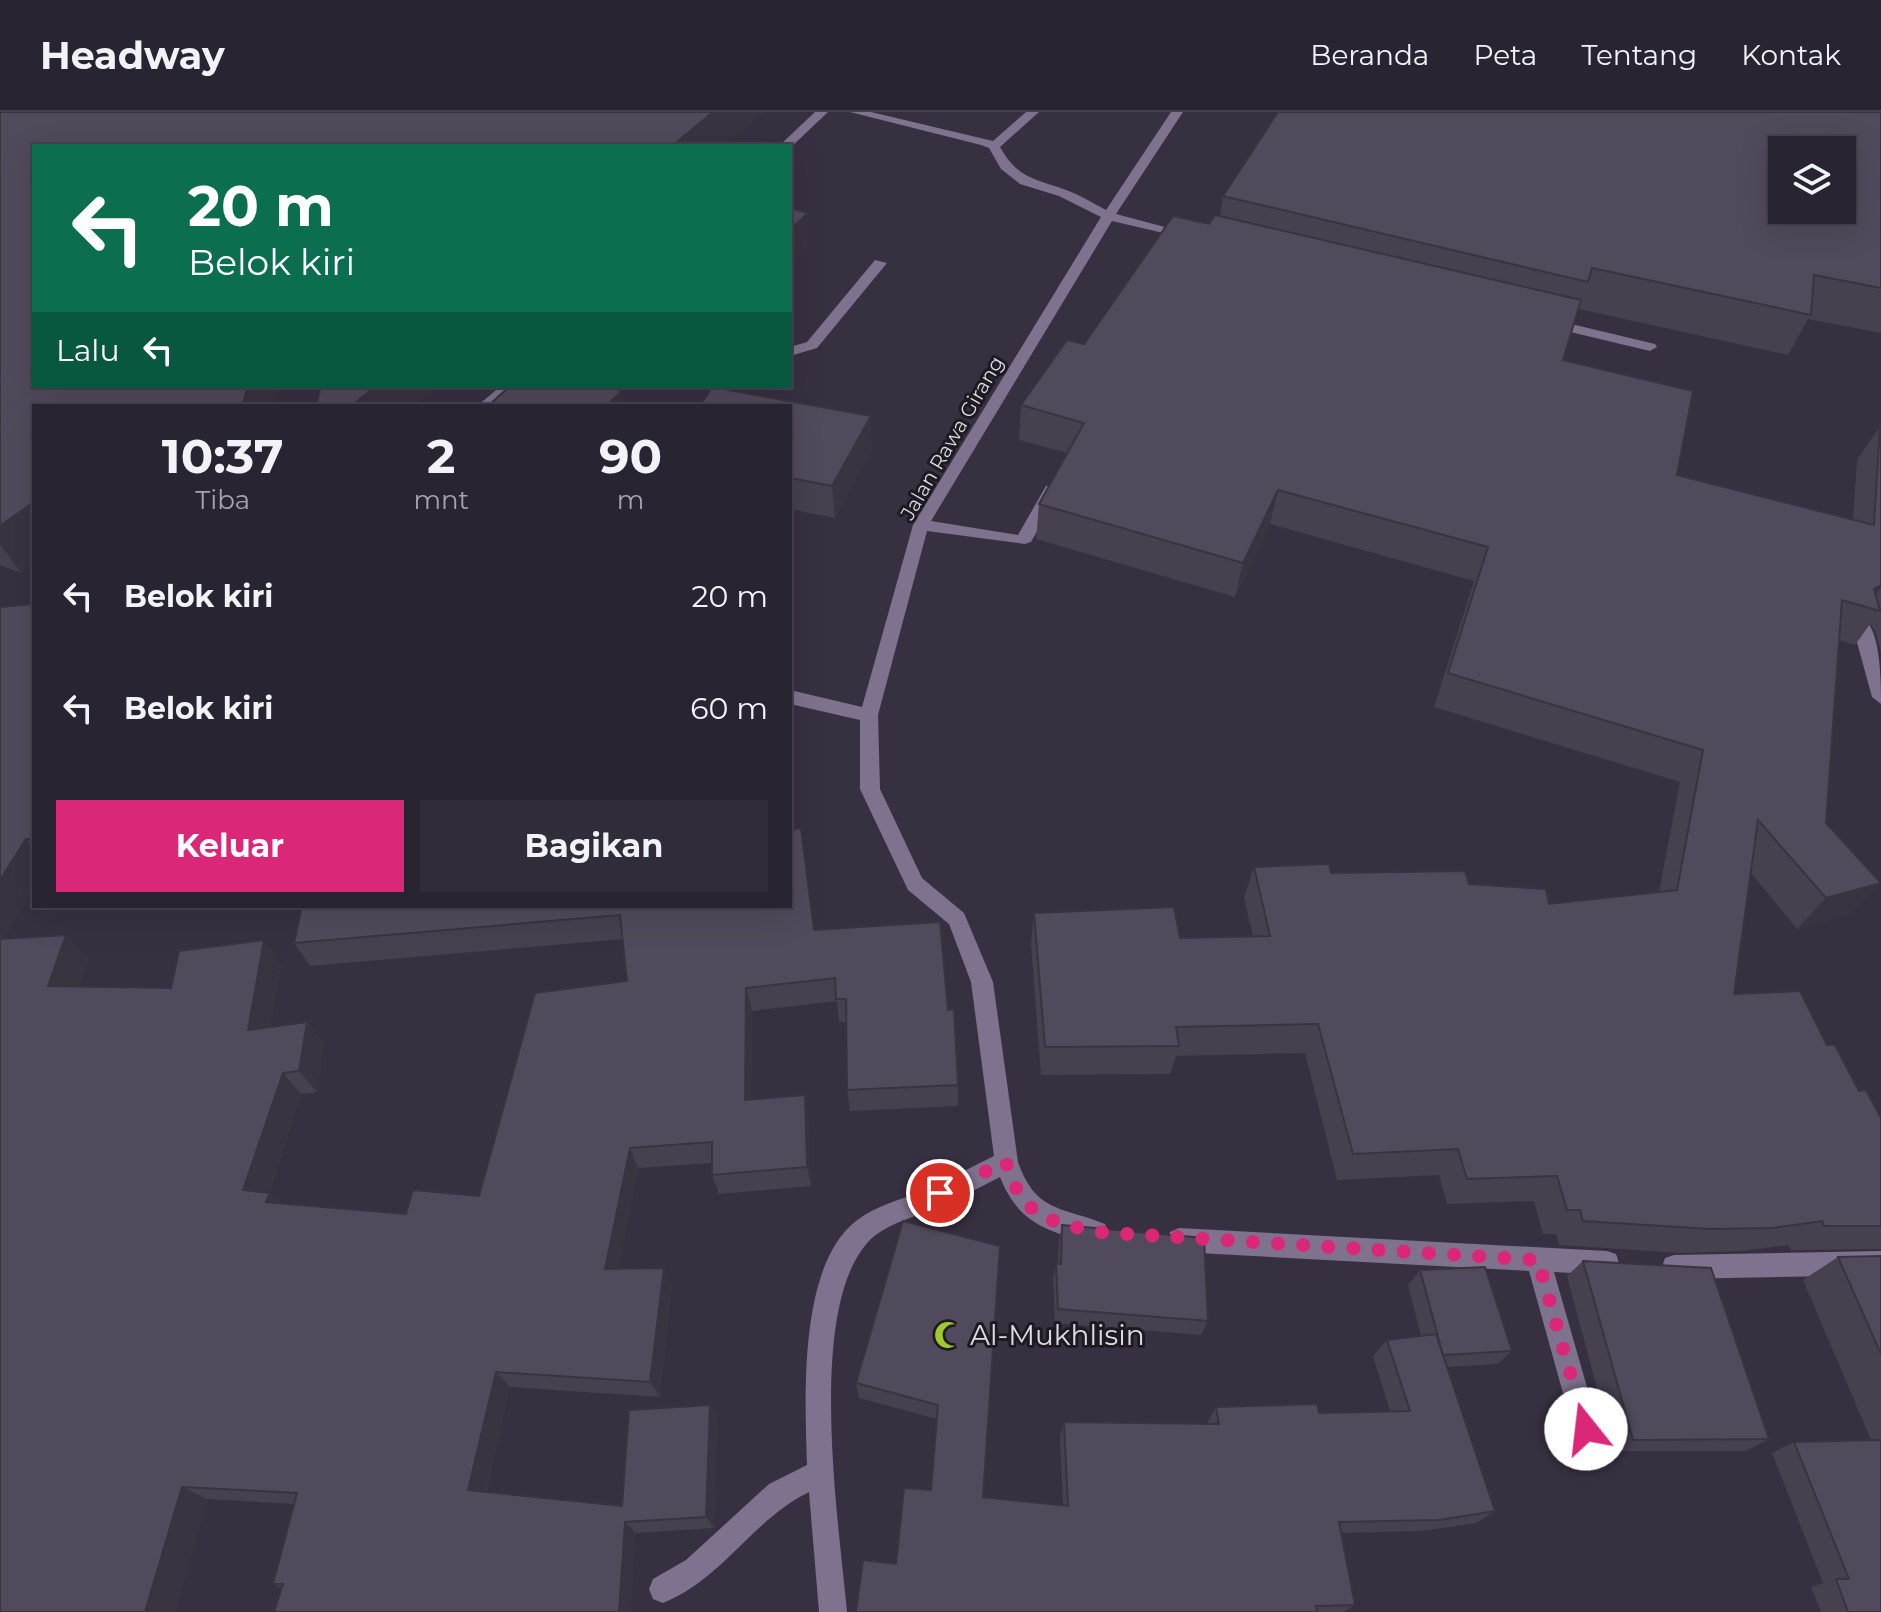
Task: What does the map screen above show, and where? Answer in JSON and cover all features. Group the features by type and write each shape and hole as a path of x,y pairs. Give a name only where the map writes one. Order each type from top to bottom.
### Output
{"street":[{"path":"787,144 822,112"},
{"path":"856,112 970,137 994,146 1005,166 1024,181 1063,193 1108,216 1201,238"},
{"path":"994,146 1033,112"},
{"name":"Jalan Rawa Girang","path":"1123,1235 1060,1224 1033,1213 1013,1187 1006,1162 982,982 957,919 915,884 870,789 869,715 921,525 1108,216 1177,112"},
{"path":"792,351 812,345 880,263"},
{"path":"1526,317 1650,347"},
{"path":"487,404 507,388"},
{"path":"921,525 989,537 1025,538 1059,477"},
{"path":"1861,624 1881,697"},
{"path":"792,697 869,715"},
{"path":"833,1612 818,1376 822,1314 847,1247 861,1232 895,1211 1006,1162"},
{"path":"1149,1237 1641,1266 1881,1263"},
{"path":"1538,1260 1586,1429"},
{"path":"663,1589 683,1582 707,1563 779,1494 823,1471"}],"building":[{"path":"0,112 713,112 674,144 32,144 32,388 247,388 243,404 32,404 32,503 0,526"},
{"path":"1278,112 1881,112 1881,288 1814,275 1811,315 1592,268 1588,282 1223,196"},
{"path":"792,209 808,213 792,228"},
{"path":"1215,215 1581,300 1563,360 1693,391 1677,475 1874,525 1881,426 1881,585 1874,589 1880,611 1842,600 1826,823 1881,883 1826,898 1758,820 1734,994 1800,991 1827,1045 1835,1045 1859,1091 1866,1090 1881,1118 1881,1226 1824,1226 1822,1221 1773,1228 1710,1229 1583,1221 1580,1210 1567,1210 1557,1176 1467,1179 1458,1149 1353,1154 1318,1024 1176,1027 1179,1046 1045,1047 1034,913 1174,907 1180,938 1270,936 1254,867 1329,864 1331,873 1465,871 1469,884 1546,889 1549,904 1677,890 1703,750 1448,673 1488,547 1278,490 1243,563 1039,504 1084,423 1021,405 1067,340 1084,344 1173,216 1209,224"},
{"path":"320,388 374,388 354,404 316,404"},
{"path":"508,388 612,388 622,391 608,404 490,404"},
{"path":"711,388 717,388 871,416 832,486 792,478 792,404 701,404"},
{"path":"32,604 32,839 26,839 0,880 0,607"},
{"path":"801,828 814,930 940,922 948,1010 954,1009 958,1085 847,1090 846,999 836,999 835,978 746,988 745,1100 805,1095 807,1167 712,1175 712,1142 630,1148 605,1269 664,1268 650,1382 496,1372 468,1490 622,1506 629,1410 710,1405 706,1517 625,1522 619,1612 274,1612 283,1584 273,1584 297,1493 182,1487 145,1612 0,1612 0,939 66,935 48,986 171,988 179,951 264,940 248,1030 307,1022 299,1071 283,1073 243,1190 270,1193 266,1202 406,1214 413,1190 479,1196 535,993 627,981 620,915 294,943 302,908 792,908 792,830"},
{"path":"903,1221 1000,1246 983,1497 1068,1506 1064,1422 1219,1424 1216,1407 1317,1404 1319,1413 1410,1411 1387,1340 1436,1334 1495,1511 1439,1520 1339,1522 1355,1605 1316,1606 1317,1612 856,1612 863,1560 896,1564 904,1488 931,1490 938,1405 856,1383"},
{"path":"1062,1225 1204,1238 1208,1321 1058,1309 1056,1263 1061,1264"},
{"path":"1881,1256 1881,1354 1838,1257"},
{"path":"1583,1261 1711,1268 1769,1439 1633,1440"},
{"path":"1485,1267 1512,1351 1443,1355 1420,1270"},
{"path":"1881,1440 1881,1612 1848,1612 1836,1579 1849,1579 1794,1442"}],"place":[{"name":"Al-Mukhlisin","path":"948,1335"}],"route":[{"path":"940,1193 1006,1162 1013,1187 1033,1213 1060,1224 1097,1232 1162,1239 1538,1260 1586,1429"}]}
